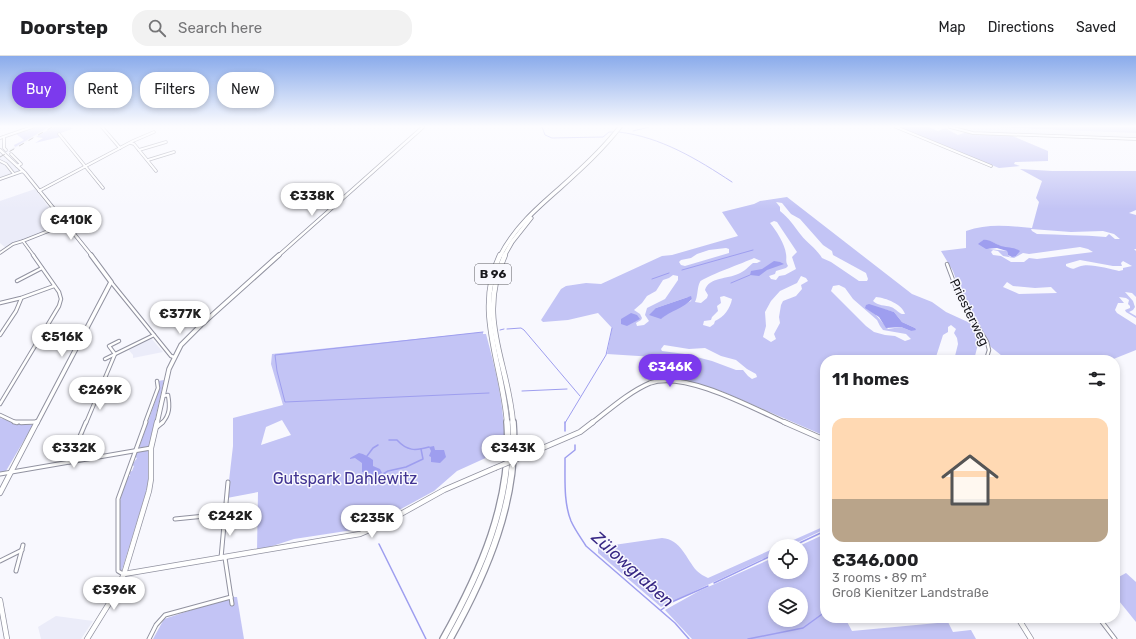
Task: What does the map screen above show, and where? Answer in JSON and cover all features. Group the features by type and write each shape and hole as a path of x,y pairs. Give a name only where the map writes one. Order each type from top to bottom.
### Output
{"highway":[{"name":"B 96","path":"443,639 463,602 483,558 498,511 506,468 508,434 506,404 491,341 488,315 490,289 496,266 509,239 524,220 596,154"},
{"name":"B 96","path":"450,639 470,602 489,560 504,512 511,473 514,434 512,406 496,341 492,314 494,290 500,266 513,241 528,221 590,165 599,154"}],"main road":[{"path":"0,493 111,282 23,171 4,154"},
{"path":"87,639 109,603 124,574 149,491 151,479 150,448 162,396 174,357 188,338 201,325 392,154"},
{"path":"124,574 360,534 381,525 444,490 580,432 627,396 651,384 666,380 684,382 722,394 820,438"},
{"path":"0,600 7,639"},
{"path":"1021,623 1031,639"}],"street":[{"path":"11,154 21,164 17,166"},
{"path":"76,154 103,188"},
{"path":"39,191 108,154"},
{"path":"143,154 156,171"},
{"path":"148,160 167,154"},
{"path":"962,154 990,166"},
{"path":"0,163 5,164 14,174"},
{"path":"0,179 23,171"},
{"path":"0,253 23,241 66,224"},
{"path":"0,404 60,304 61,296 23,241"},
{"name":"Priesterweg","path":"947,264 960,296 987,342 989,350 988,355"},
{"path":"17,281 42,268"},
{"path":"111,282 154,336 171,356 174,357"},
{"path":"0,303 21,298 54,286"},
{"path":"0,335 15,312 21,298"},
{"path":"105,359 154,336"},
{"path":"115,354 109,346 119,341"},
{"path":"69,462 115,354"},
{"path":"124,574 118,571 118,505 125,476 157,392 157,381"},
{"path":"155,428 166,420 168,416 168,395 162,396"},
{"path":"0,416 17,423 37,422"},
{"path":"0,474 150,448"},
{"path":"228,482 223,558 232,604"},
{"path":"175,519 225,514"},
{"path":"16,571 24,545"},
{"path":"0,561 22,550"},
{"path":"149,639 156,625 165,615 231,597"},
{"path":"1103,623 1115,639"}],"shaded area":[{"path":"4,154 3,155 21,172 0,180 0,155"},
{"path":"35,189 62,225 6,248 0,243 0,201"},
{"path":"151,338 163,352 133,358 133,355 128,349"},
{"path":"56,616 93,621 81,639 41,639 38,627"}],"green space":[{"path":"965,154 1048,154 1048,161 1015,162 1014,164 1020,166 999,168"},
{"path":"1020,169 1052,171 1136,171 1136,210 1129,213 1136,215 1136,249 1134,249 1136,251 1136,297 1132,293 1125,292 1133,301 1135,307 1129,312 1136,316 1136,318 1125,310 1130,308 1128,304 1129,300 1126,298 1119,297 1124,303 1118,303 1115,310 1117,313 1136,325 1136,350 1120,356 1120,355 1001,355 991,347 962,296 953,271 941,251 966,248 966,231 974,228 990,226 1015,226 1032,228 1039,202 1036,198 1042,181","holes":["1031,229 1071,232 1103,231 1114,234 1120,239 1115,239 1109,234 1106,237 1037,234","983,240 990,241 1002,247 1018,250 1017,255 1010,257 1007,251 989,249 981,242","1080,247 1093,252 1037,259 1029,258 1024,262 1011,262 1001,256 993,255 991,252 993,250 998,251 1003,256 1014,258 1023,253 1029,254","1080,260 1113,266 1122,266 1121,263 1123,261 1132,266 1123,268 1123,270 1119,271 1089,265 1073,269 1066,266 1066,264","1007,282 1013,286 1035,288 1051,287 1057,293 1019,294 1003,287"]},
{"path":"787,197 912,294 932,302 946,312 970,323 979,340 975,355 955,355 958,344 954,333 956,329 951,325 948,327 948,332 943,335 937,355 820,355 820,434 721,391 678,378 694,362 686,359 607,354 612,328 598,313 568,320 543,322 541,320 561,289 566,286 586,283 601,284 662,256 672,255 738,236 722,212 754,204 760,201","holes":["776,202 782,203 791,214 800,219 823,245 832,251 833,255 866,273 868,279 867,281 859,281 831,262 822,258 803,238 789,219 780,211 780,207","774,221 777,222 797,252 792,257 796,269 785,275 779,276 776,280 771,279 769,276 788,266 784,246 780,237 770,223","726,248 729,249 729,253 685,266 681,265 679,262 709,250","754,258 761,261 753,263 734,276 719,279 710,283 705,290 708,295 707,298 701,303 695,302 698,286 702,280","673,275 678,276 678,280 665,299 647,308 645,315 649,321 644,325 637,326 636,323 642,318 640,314 634,310 647,296 656,291 663,280","801,276 806,278 808,281 801,285 802,289 796,296 783,301 779,317 780,323 774,334 776,339 771,342 763,337 766,326 765,312 771,301 780,291 797,283","839,285 845,288 853,299 877,320 883,330 906,334 911,339 905,341 895,336 874,332 831,291 833,286","724,296 732,299 726,312 715,321 714,324 710,327 703,325 704,321 711,320 718,311 717,306 721,303 720,297","688,297 692,298 691,301 668,312 662,318 656,308","876,297 889,300 901,307 905,314 901,314 891,307 877,304 873,301","883,309 894,312 902,322 915,328 911,331 901,327 888,329 876,315","664,345 689,349 705,348 721,356 736,360 756,374 757,377 752,379 743,370 736,370 712,361 685,354 662,351 661,349"]},
{"name":"Gutspark Dahlewitz","path":"483,332 483,334 486,334 500,395 504,426 504,459 500,461 501,451 457,471 434,491 366,528 294,539 257,551 258,492 227,498 233,446 233,418 283,405 271,364 272,354","holes":["282,420 291,435 261,445 266,427"]},
{"path":"164,380 149,446 139,448 158,393 158,381"},
{"path":"0,418 16,423 33,425 6,471 0,472"},
{"path":"148,449 148,481 146,492 122,570 119,570 119,504 127,476 130,476 129,472 132,471 134,466 132,465 137,458 135,457 137,452"},
{"path":"820,528 820,531 804,539 796,539"},
{"path":"820,536 820,623 848,623 852,631 948,623 953,632 971,630 976,639 692,639 665,610 699,591 768,560 768,579 808,579 808,542"},
{"path":"662,538 669,539 679,546 697,571 708,578 768,551 768,556 661,607 598,553 598,546 600,547"},
{"path":"1126,573 1136,582 1136,622 1120,602 1120,576"},
{"path":"231,597 237,597 244,639 153,639 164,619"}],"water":[{"path":"983,240 988,240 1001,246 1020,251 1016,256 1012,257 1008,255 1007,251 997,248 986,249 978,244"},
{"path":"774,261 784,264 767,270 759,276 750,275 751,271 762,269"},
{"path":"691,296 692,299 689,302 661,319 649,315 656,308"},
{"path":"869,304 894,312 902,322 915,328 916,330 911,331 901,327 886,328 879,317 865,308 866,305"},
{"path":"631,313 637,315 640,319 627,326 621,324 621,319"},
{"path":"434,446 435,450 444,450 446,457 440,463 431,462 431,457 429,456 431,451 429,447"},
{"path":"359,453 373,460 373,466 380,469 384,477 379,482 369,481 368,479 371,475 362,472 362,463 355,458 350,459"}],"waterway":[{"path":"686,154 732,182"},
{"path":"682,270 753,250"},
{"path":"652,279 669,273"},
{"path":"731,283 750,275"},
{"path":"507,329 521,328 524,330 580,396"},
{"name":"Zülowgraben","path":"565,423 606,355 612,328"},
{"path":"500,330 504,329"},
{"path":"483,332 275,355 277,371 285,402 489,393"},
{"path":"522,391 567,389"},
{"name":"Zülowgraben","path":"565,423 565,431"},
{"path":"389,440 397,440 404,446 412,449 429,447"},
{"path":"367,456 373,448 378,445"},
{"name":"Zülowgraben","path":"575,445 575,450 565,458 565,485 569,514 576,531 586,546 675,623 689,639"},
{"path":"383,474 388,471 406,467 423,459 421,449"},
{"path":"808,539 820,533"},
{"path":"379,544 426,639"},
{"path":"714,583 768,557"},
{"path":"661,610 674,601 708,586"},
{"path":"748,639 803,628 820,616"}],"railway":[{"path":"0,157 5,154"}]}
